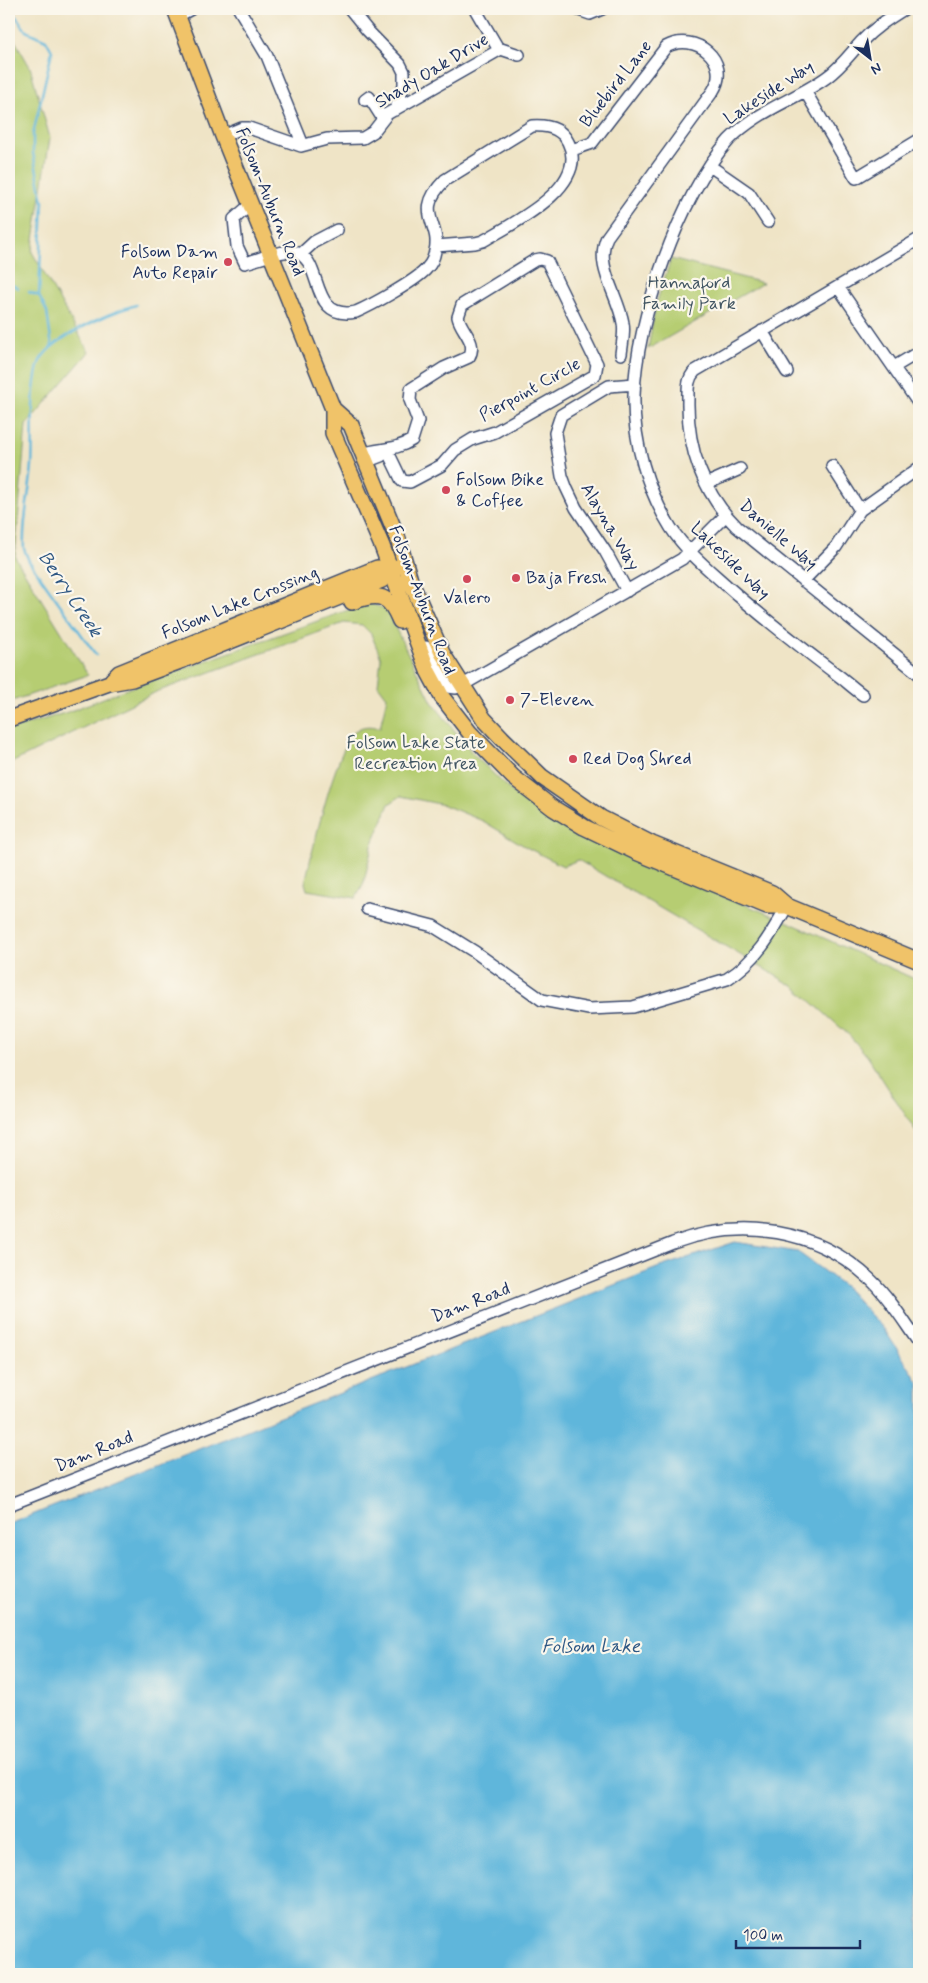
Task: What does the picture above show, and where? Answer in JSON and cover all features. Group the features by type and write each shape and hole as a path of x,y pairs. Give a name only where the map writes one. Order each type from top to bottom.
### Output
{"main road":[{"name":"Folsom-Auburn Road","path":"181,11 223,136 333,409 333,433 382,546 420,653 442,697 470,733 513,777 553,808 584,827 660,862 767,906 787,906"},
{"name":"Folsom-Auburn Road","path":"333,409 351,426 398,539 404,564 442,653 484,719 520,757 565,794 601,818 627,832 772,893 787,906 919,961"},
{"name":"Folsom Lake Crossing","path":"9,719 109,683 132,679 279,623 297,613 382,580 390,570 404,564"},
{"name":"Folsom Lake Crossing","path":"109,683 119,673 376,568 390,570"},
{"path":"279,623 315,616 368,596 381,596 392,604 409,642 420,653"}],"street":[{"path":"239,9 267,56 303,145"},
{"path":"350,9 367,30 400,64 404,72 404,85 394,110"},
{"path":"475,9 499,50"},
{"path":"576,9 590,14 602,9"},
{"name":"Lakeside Way","path":"863,695 776,628 690,551 670,526 660,507 644,465 636,430 635,384 644,325 659,273 679,222 719,152 739,131 836,70 872,32 904,9"},
{"name":"Bluebird Lane","path":"436,246 429,219 429,207 433,194 444,180 532,126 541,125 554,128 566,138 572,150 592,142 666,47 681,41 697,44 712,55 716,62 719,75 714,91 606,237 603,246 603,262 623,321 621,354"},
{"name":"Shady Oak Drive","path":"303,145 327,139 363,138 373,132 383,119 394,110 499,50 519,55"},
{"path":"805,91 856,178 919,140"},
{"path":"365,100 369,97 383,119"},
{"path":"223,136 242,128 249,128 303,145"},
{"path":"250,204 234,219 237,246 245,263 290,251 301,254 308,262 328,306 334,311 348,314 360,310 423,273 431,263 436,246 476,244 543,206 568,174 571,167 572,150"},
{"path":"710,166 749,193 768,222"},
{"path":"301,254 314,242 337,230"},
{"name":"Danielle Way","path":"919,240 699,368 689,379 689,435 697,465 725,516 919,674"},
{"name":"Pierpoint Circle","path":"363,458 381,456 387,450 400,447 412,440 418,421 410,400 412,389 444,368 464,361 471,354 471,342 458,317 462,305 535,260 547,261 597,364 595,375 495,432 474,439 455,450 442,464 410,482 402,481 387,450"},
{"path":"838,288 919,404"},
{"path":"762,331 787,372"},
{"path":"894,368 919,352"},
{"name":"Alayna Way","path":"627,591 605,551 576,508 566,487 562,476 556,433 561,415 609,386 635,384"},
{"path":"832,466 860,510"},
{"path":"803,581 836,547 860,510 919,468"},
{"path":"706,484 740,469"},
{"path":"412,629 423,640 446,684 451,688 462,686 682,559 725,516"},
{"path":"367,909 433,926 475,952 542,1000 589,1009 633,1007 728,979 740,971 768,942 787,906"},
{"name":"Dam Road","path":"9,1505 673,1243 715,1231 737,1229 774,1231 796,1236 830,1250 871,1280 895,1308 919,1343"}],"green space":[{"path":"9,30 30,67 50,138 32,252 89,352 26,425 15,557 88,675 9,702"},
{"name":"Hannaford Family Park","path":"671,259 763,283 648,349 656,304"},
{"name":"Folsom Lake State Recreation Area","path":"368,603 386,609 432,702 473,754 532,808 553,822 643,864 786,921 919,981 919,1136 868,1057 850,1036 795,987 578,860 563,866 526,847 483,821 444,805 401,796 389,804 372,846 364,882 356,898 307,890 305,883 319,826 342,754 350,738 358,729 369,726 380,728 387,697 378,685 381,658 371,634 362,625 344,623 156,692 9,764 9,730 68,712 124,690"}],"water":[{"name":"Folsom Lake","path":"735,1242 798,1252 844,1286 884,1329 919,1383 919,1974 9,1974 9,1524 657,1268"}],"waterway":[{"name":"Berry Creek","path":"11,9 26,31 46,40 52,51 33,134 33,153 43,201 39,296"},
{"path":"9,283 18,288"},
{"path":"29,292 39,296 47,312 52,347"},
{"name":"Berry Creek","path":"96,655 29,561 24,549 24,528 32,465 34,390 38,366 43,356 52,346 80,328 136,305"}],"place":[{"name":"Folsom Dam Auto Repair","path":"228,262"},
{"name":"Folsom Bike & Coffee","path":"446,490"},
{"name":"Baja Fresh","path":"516,578"},
{"name":"Valero","path":"467,579"},
{"name":"7-Eleven","path":"510,700"},
{"name":"Red Dog Shred","path":"573,759"}]}
